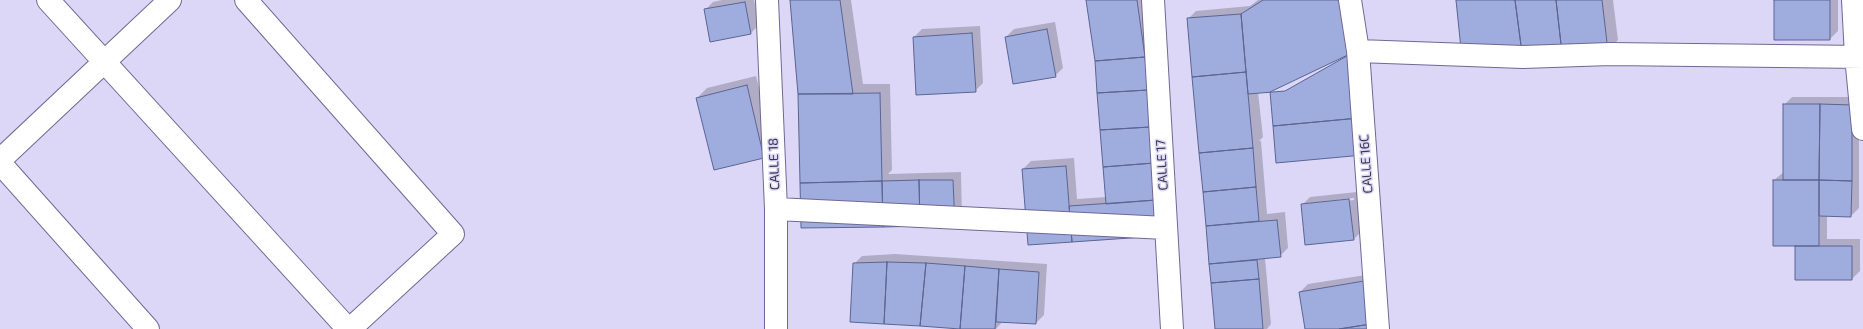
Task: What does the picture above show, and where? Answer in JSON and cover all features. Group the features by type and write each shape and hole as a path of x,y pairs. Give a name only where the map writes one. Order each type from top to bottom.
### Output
{"street":[{"path":"48,0 349,329 453,234 246,0"},
{"path":"0,160 170,0"},
{"name":"CALLE 18","path":"767,0 776,209 776,329"},
{"name":"CALLE 17","path":"1153,0 1172,329"},
{"name":"CALLE 16C","path":"1350,0 1358,52 1378,329"},
{"path":"1853,0 1860,56 1863,129"},
{"path":"1358,52 1523,57 1610,54 1860,56"},
{"path":"0,163 148,329"},
{"path":"776,209 1166,228"}],"building":[{"path":"790,0 840,0 853,94 798,94"},
{"path":"1086,0 1137,0 1145,57 1095,61"},
{"path":"1263,0 1347,0 1354,52 1285,91 1248,94 1241,14"},
{"path":"1456,0 1515,0 1522,53 1461,49"},
{"path":"1515,0 1556,0 1562,53 1522,53"},
{"path":"1556,0 1602,0 1608,51 1562,53"},
{"path":"1774,0 1830,0 1830,40 1774,40"},
{"path":"745,2 751,34 710,42 704,9"},
{"path":"1241,14 1246,72 1192,77 1187,18"},
{"path":"1047,29 1056,77 1013,84 1005,37"},
{"path":"972,33 976,92 916,95 913,37"},
{"path":"1354,52 1359,118 1273,126 1270,92"},
{"path":"1145,57 1148,90 1097,93 1095,61"},
{"path":"1246,72 1253,148 1199,153 1192,77"},
{"path":"747,85 764,158 714,170 696,98"},
{"path":"1148,90 1150,127 1100,130 1097,93"},
{"path":"880,93 882,181 800,183 798,94"},
{"path":"1783,104 1820,104 1819,180 1783,180"},
{"path":"1820,104 1852,105 1852,181 1819,180"},
{"path":"1359,118 1363,155 1276,163 1273,126"},
{"path":"1150,127 1154,163 1103,167 1100,130"},
{"path":"1253,148 1256,187 1203,192 1199,153"},
{"path":"1154,163 1156,200 1106,204 1103,167"},
{"path":"1066,166 1072,242 1028,245 1022,169"},
{"path":"919,180 920,226 883,227 882,181"},
{"path":"919,180 953,180 955,226 920,226"},
{"path":"1773,180 1819,180 1819,246 1773,246"},
{"path":"1819,180 1852,181 1851,217 1819,216"},
{"path":"882,181 883,227 801,228 800,183"},
{"path":"1256,187 1259,221 1206,226 1203,192"},
{"path":"1349,199 1354,240 1305,245 1301,204"},
{"path":"1156,200 1159,236 1072,242 1069,206"},
{"path":"1277,220 1281,257 1209,264 1206,226"},
{"path":"1795,246 1852,246 1852,280 1795,280"},
{"path":"1257,260 1259,279 1211,283 1209,264"},
{"path":"887,262 926,263 920,326 884,324"},
{"path":"887,262 884,324 850,322 853,263"},
{"path":"926,263 965,266 960,329 920,326"},
{"path":"965,266 999,269 995,329 960,329"},
{"path":"999,269 1039,272 1036,324 996,322"},
{"path":"1259,279 1263,329 1215,329 1211,283"},
{"path":"1364,281 1371,324 1339,329 1305,329 1299,292"},
{"path":"1371,324 1372,329 1339,329"}]}
